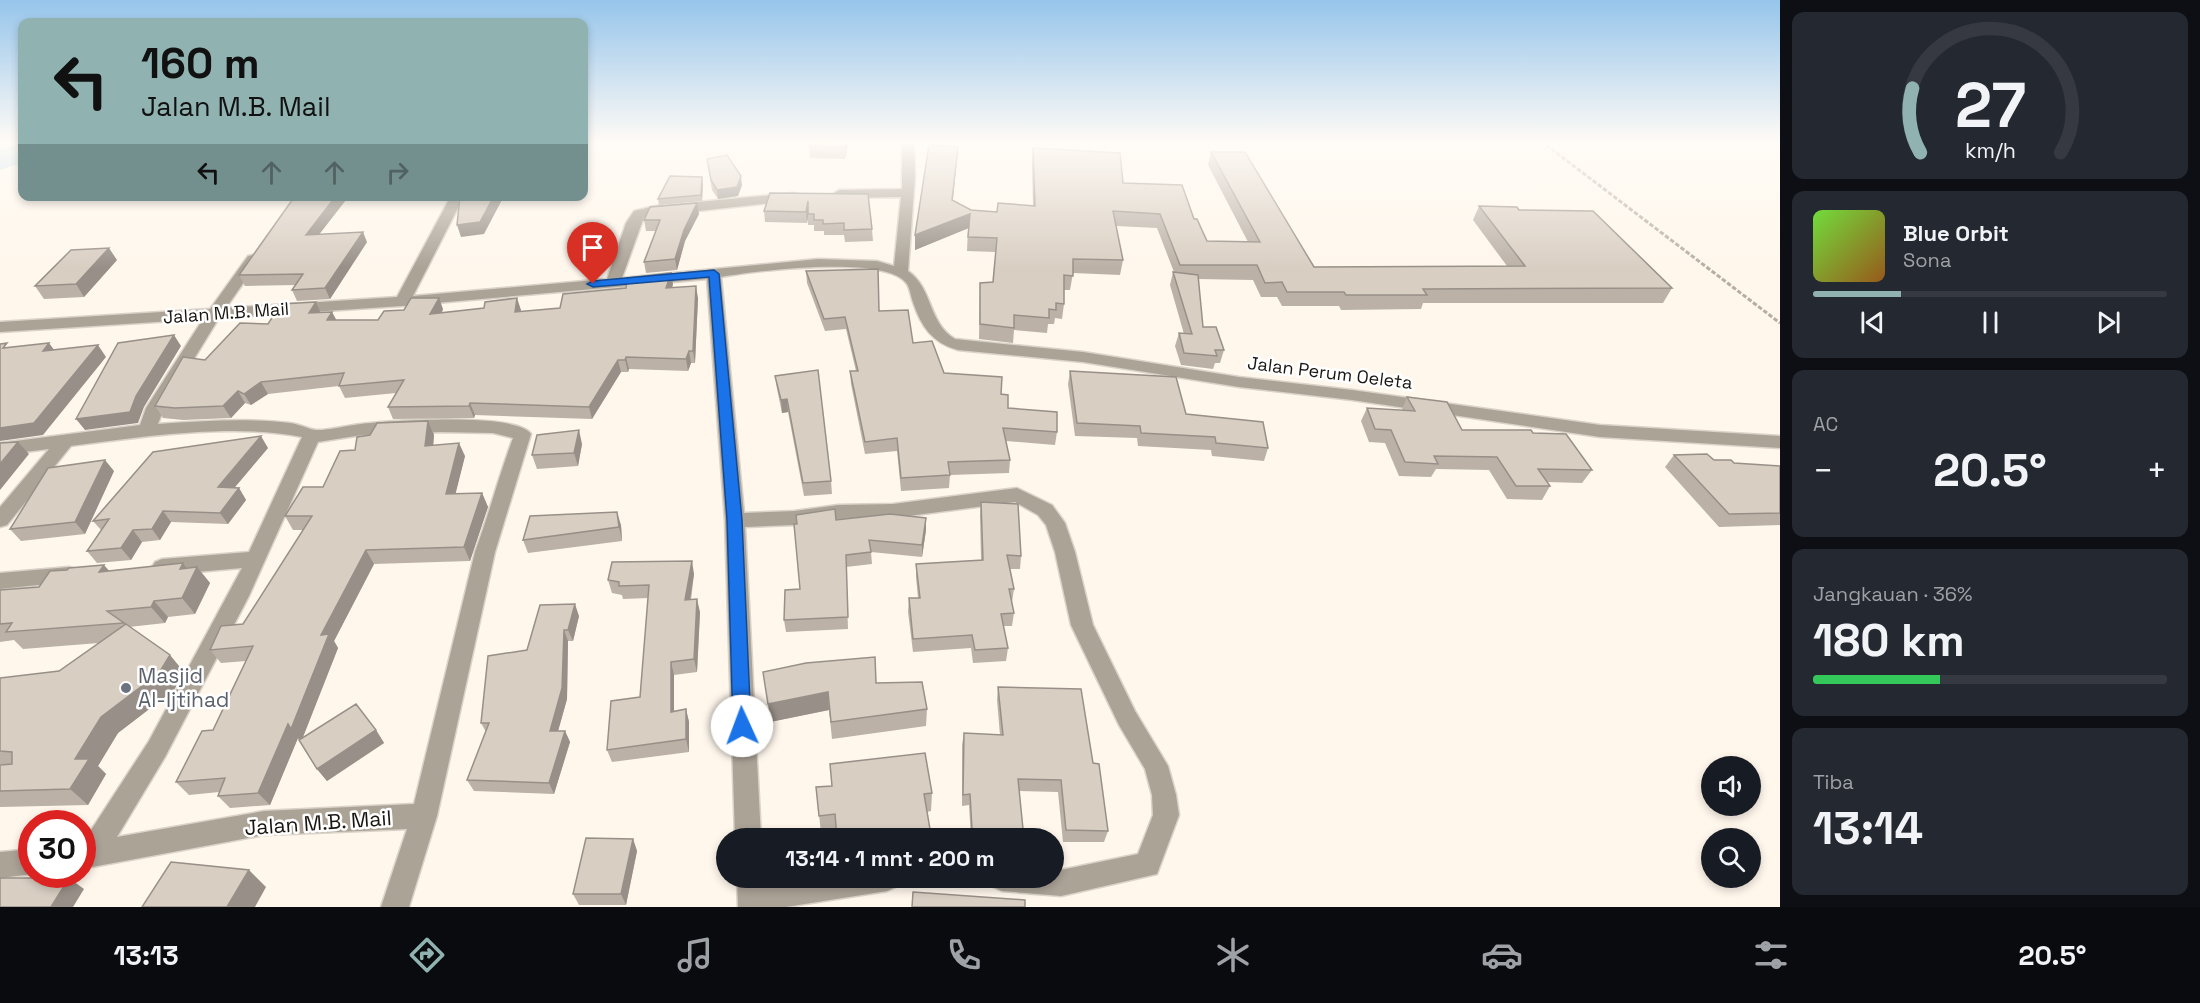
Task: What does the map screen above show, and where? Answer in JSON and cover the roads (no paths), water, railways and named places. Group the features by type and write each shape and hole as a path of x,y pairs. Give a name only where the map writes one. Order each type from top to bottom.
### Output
{"street":[{"path":"907,277 908,183"},
{"path":"613,282 633,223 645,212 815,195 907,193"},
{"path":"402,302 455,201"},
{"path":"147,430 155,408 214,314 266,242"},
{"name":"Jalan M.B. Mail","path":"0,327 402,302 714,274 742,267 791,263 834,263 889,269 907,277"},
{"path":"714,274 735,520 748,828"},
{"name":"Jalan Perum Oeleta","path":"907,277 935,332 948,343 958,345 1083,357 1239,382 1352,395 1600,431 1780,442"},
{"path":"311,437 349,430 474,426 513,429 522,434 485,552 424,816"},
{"path":"0,449 147,430 191,427 299,429 309,432 311,437"},
{"path":"96,841 157,749 256,559 311,437"},
{"path":"0,520 64,442"},
{"path":"735,520 794,518 838,512 893,511 1017,495 1045,510 1055,523 1065,552 1082,625 1128,718 1156,766 1164,795 1166,815 1148,865 1064,882"},
{"path":"148,569 256,559"},
{"path":"0,581 91,574"},
{"name":"Jalan M.B. Mail","path":"96,853 264,823 424,816 395,907"},
{"path":"0,866 18,864"},
{"path":"751,895 807,888"}],"place":[{"name":"Masjid Al-Ijtihad","path":"126,688"}]}
